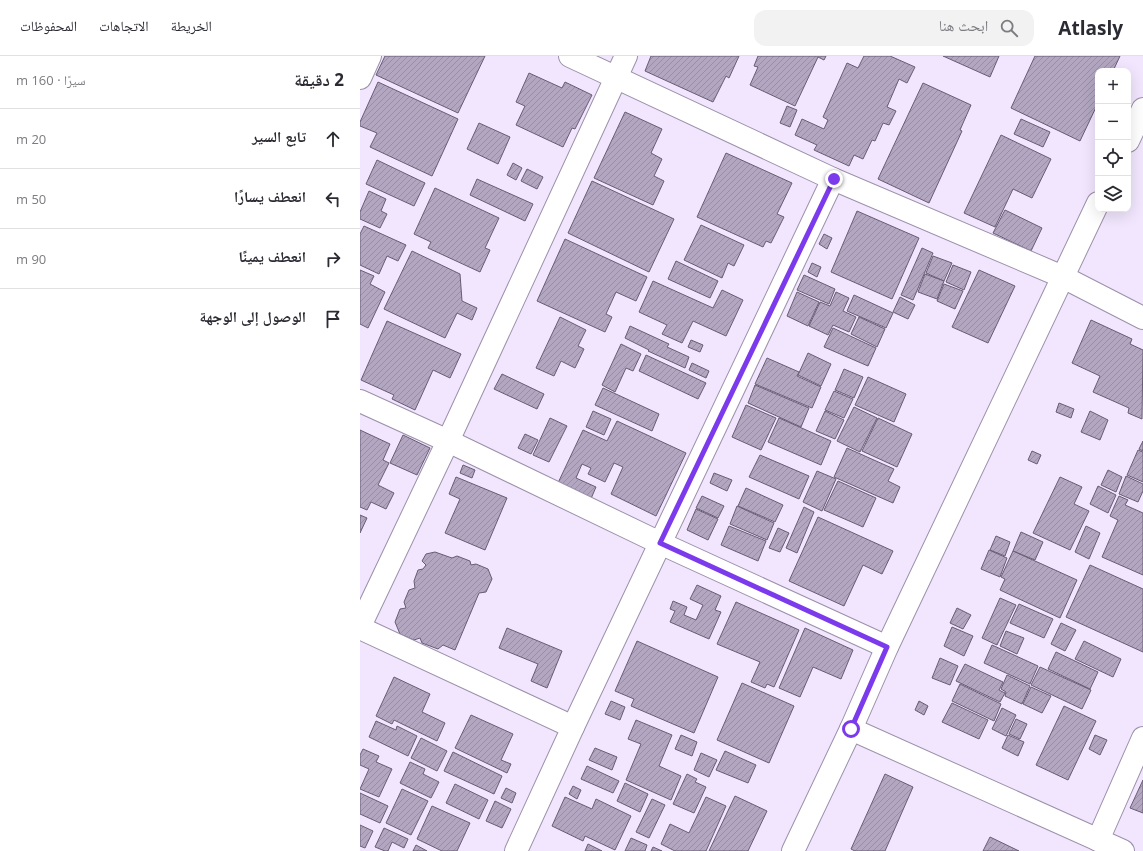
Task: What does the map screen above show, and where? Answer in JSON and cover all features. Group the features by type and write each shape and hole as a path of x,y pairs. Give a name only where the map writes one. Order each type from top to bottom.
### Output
{"street":[{"path":"360,78 370,56"},
{"path":"570,56 834,179 1063,277 1143,318"},
{"path":"573,727 360,627 448,441 626,56"},
{"path":"1131,134 1143,109"},
{"path":"516,851 660,543 834,179"},
{"path":"794,851 851,729 887,647 1095,209"},
{"path":"360,401 448,441 660,543 887,647"},
{"path":"851,729 1123,851"},
{"path":"1098,840 1143,738"}],"building":[{"path":"385,56 485,56 458,113 376,75"},
{"path":"651,56 739,56 729,78 726,76 713,102 645,71"},
{"path":"758,56 826,56 824,60 818,57 795,106 750,85 758,67 754,66"},
{"path":"864,56 890,56 915,67 907,83 899,79 887,107 896,111 889,125 883,123 875,141 872,140 863,159 854,155 849,166 814,150 817,145 795,135 802,119 824,129 828,120 823,117 847,63 858,68"},
{"path":"943,56 999,56 990,77"},
{"path":"1035,56 1120,56 1114,68 1095,68 1095,109 1080,141 1011,108"},
{"path":"529,73 562,88 565,82 592,95 575,129 572,128 563,147 516,125 525,106 516,102"},
{"path":"378,82 458,119 432,176 370,147 377,133 360,126 360,122"},
{"path":"923,83 971,105 960,130 962,131 929,203 878,179"},
{"path":"787,106 797,110 790,127 780,123"},
{"path":"625,112 662,129 651,153 662,159 654,176 664,181 653,205 594,178"},
{"path":"1021,119 1050,132 1043,147 1014,134"},
{"path":"479,123 510,137 498,164 467,149"},
{"path":"1001,135 1051,159 1032,198 1013,189 995,227 964,213"},
{"path":"726,153 792,183 777,214 784,217 771,243 766,241 763,247 697,217"},
{"path":"377,160 425,183 414,206 366,184"},
{"path":"513,163 522,168 516,180 507,175"},
{"path":"527,169 543,177 537,189 521,181"},
{"path":"477,179 533,204 525,221 470,195"},
{"path":"592,181 674,219 649,272 568,233"},
{"path":"435,188 499,218 485,248 490,250 480,272 428,248 431,242 414,234"},
{"path":"369,191 386,199 381,211 387,214 380,228 360,219 360,212"},
{"path":"1005,210 1042,228 1031,251 993,233"},
{"path":"857,211 919,238 892,299 831,272"},
{"path":"701,225 744,245 734,266 728,263 722,278 684,260"},
{"path":"364,226 406,245 398,261 387,256 379,274 360,265 360,234"},
{"path":"824,234 832,238 827,249 819,244"},
{"path":"565,239 647,277 636,301 616,292 606,314 612,317 605,332 537,301"},
{"path":"922,248 933,253 913,300 901,295"},
{"path":"412,251 460,274 462,301 477,308 472,320 457,313 445,338 384,309"},
{"path":"933,256 952,263 944,281 926,273"},
{"path":"676,261 718,281 710,298 668,279"},
{"path":"812,263 821,267 817,277 808,272"},
{"path":"953,265 971,272 964,290 946,282"},
{"path":"360,270 374,276 370,284 385,292 368,328 360,324"},
{"path":"979,270 1015,286 988,343 952,327"},
{"path":"925,274 944,281 937,299 918,292"},
{"path":"804,275 835,289 829,304 797,290"},
{"path":"653,281 713,308 722,290 743,300 726,336 693,321 682,343 662,334 667,325 639,312"},
{"path":"944,284 963,291 955,309 937,301"},
{"path":"797,292 819,302 808,326 787,316"},
{"path":"836,292 849,298 843,311 856,317 849,332 833,325 828,335 809,326 820,302 830,306"},
{"path":"854,295 893,313 886,328 847,311"},
{"path":"900,297 915,305 908,319 893,312"},
{"path":"560,317 586,330 578,346 584,349 575,368 561,361 554,376 536,368"},
{"path":"859,317 885,329 877,347 851,334"},
{"path":"1091,320 1132,339 1130,344 1143,350 1142,419 1128,413 1129,408 1093,392 1100,376 1072,363"},
{"path":"387,321 461,354 450,378 433,370 415,410 392,399 394,395 361,380"},
{"path":"630,326 669,344 667,347 689,357 685,368 648,351 649,350 625,338"},
{"path":"833,328 876,348 868,366 824,347"},
{"path":"691,340 703,345 700,352 688,347"},
{"path":"621,344 641,354 633,371 626,368 615,392 602,385"},
{"path":"808,353 831,364 821,386 798,375"},
{"path":"646,355 706,383 698,399 639,371"},
{"path":"767,358 799,372 797,376 821,387 812,408 755,384"},
{"path":"692,363 709,371 706,378 689,370"},
{"path":"844,369 863,377 854,398 835,390"},
{"path":"502,374 544,394 537,409 494,389"},
{"path":"868,377 906,394 894,422 855,405"},
{"path":"755,385 809,408 801,427 748,403"},
{"path":"603,388 659,414 652,431 595,405"},
{"path":"834,391 853,399 844,418 825,410"},
{"path":"1059,403 1074,409 1071,418 1056,412"},
{"path":"746,405 776,418 761,450 732,437"},
{"path":"854,407 877,418 860,452 837,441"},
{"path":"593,411 611,419 604,435 586,427"},
{"path":"825,411 844,420 835,439 816,431"},
{"path":"1090,411 1108,420 1100,440 1081,432"},
{"path":"550,418 567,426 549,462 533,455"},
{"path":"779,418 831,441 821,465 768,442"},
{"path":"878,418 912,434 897,467 862,451"},
{"path":"617,421 686,453 656,516 611,494 623,467 614,463 605,482 588,474 591,468 582,464 576,478 596,487 590,501 557,485 583,430 607,441"},
{"path":"360,430 390,444 383,460 389,463 378,485 394,493 386,509 371,502 367,510 360,507"},
{"path":"525,434 538,440 531,454 518,448"},
{"path":"403,435 430,448 417,475 390,463"},
{"path":"1143,441 1143,451 1139,449"},
{"path":"847,448 894,469 888,481 900,487 893,503 834,477"},
{"path":"1138,450 1143,452 1143,482 1127,475"},
{"path":"1032,451 1041,455 1037,464 1028,460"},
{"path":"760,455 809,476 799,499 749,477"},
{"path":"463,465 475,470 472,478 460,473"},
{"path":"1108,470 1122,477 1116,492 1101,485"},
{"path":"817,471 836,479 822,511 803,502"},
{"path":"714,473 732,480 727,491 710,483"},
{"path":"1126,476 1143,484 1143,491 1138,502 1119,494"},
{"path":"456,477 507,498 485,550 445,533 460,499 449,494"},
{"path":"1060,477 1082,487 1074,504 1089,511 1070,550 1033,533"},
{"path":"838,481 876,498 863,527 824,510"},
{"path":"1098,486 1116,495 1108,513 1090,504"},
{"path":"746,488 783,505 775,522 738,506"},
{"path":"702,496 724,506 718,518 696,508"},
{"path":"1119,496 1128,500 1125,505 1143,513 1143,575 1102,557 1118,520 1110,516"},
{"path":"737,506 774,523 767,540 730,524"},
{"path":"804,507 814,512 797,553 786,548"},
{"path":"696,509 718,519 708,540 687,530"},
{"path":"360,515 367,518 360,533"},
{"path":"818,517 893,551 882,574 863,565 844,606 789,581"},
{"path":"729,526 766,541 758,561 721,545"},
{"path":"1086,526 1100,533 1089,559 1075,552"},
{"path":"778,528 789,533 780,552 769,548"},
{"path":"1021,532 1043,542 1035,560 1013,551"},
{"path":"996,536 1010,542 1005,556 990,550"},
{"path":"989,550 1007,558 1000,577 981,569"},
{"path":"1013,551 1077,580 1060,618 1000,590 1005,579 1001,577"},
{"path":"435,552 452,558 457,556 470,561 471,565 476,564 488,569 492,579 486,592 479,593 455,650 443,645 438,649 422,643 420,638 414,640 400,634 395,622 400,609 406,608 404,602 409,590 415,588 414,581 418,570 423,569 426,565 422,561 426,554"},
{"path":"1090,565 1143,589 1143,652 1066,617"},
{"path":"697,585 721,596 715,610 721,612 709,639 670,622 675,611 670,609 673,601 687,607 684,615 696,620 703,605 690,599"},
{"path":"1000,598 1016,605 997,645 982,638"},
{"path":"736,602 799,630 774,687 767,684 765,688 751,682 760,662 717,644"},
{"path":"1019,604 1053,619 1044,638 1010,623"},
{"path":"957,608 971,615 963,629 950,623"},
{"path":"1061,623 1076,630 1065,651 1051,644"},
{"path":"952,627 973,636 964,656 944,646"},
{"path":"507,628 562,651 547,688 531,681 538,664 499,648"},
{"path":"805,628 853,650 841,679 813,667 800,697 779,688"},
{"path":"1006,631 1024,638 1017,654 1000,646"},
{"path":"637,641 718,677 694,733 631,706 634,699 615,691"},
{"path":"1084,641 1121,659 1113,677 1075,659"},
{"path":"992,645 1038,666 1030,684 984,663"},
{"path":"1056,652 1098,672 1090,689 1048,669"},
{"path":"940,658 958,666 950,685 932,678"},
{"path":"965,664 1003,682 999,690 1005,693 1000,702 956,681"},
{"path":"1040,667 1091,690 1082,709 1031,685"},
{"path":"1007,675 1030,686 1022,704 1005,696 1006,692 1001,689"},
{"path":"394,677 430,694 422,712 445,723 437,741 394,720 392,724 376,716"},
{"path":"742,683 794,706 769,763 717,740"},
{"path":"960,684 1001,704 994,721 952,701"},
{"path":"1031,687 1051,696 1042,713 1023,704"},
{"path":"611,701 625,707 620,720 605,714"},
{"path":"919,701 928,706 924,715 915,710"},
{"path":"952,703 988,720 979,739 942,722"},
{"path":"1064,706 1096,721 1068,780 1036,765"},
{"path":"1002,708 1016,715 1006,736 992,729"},
{"path":"471,715 513,734 501,760 511,764 507,773 455,748"},
{"path":"1016,719 1027,724 1020,739 1009,734"},
{"path":"636,720 672,735 659,766 681,776 671,800 626,780 641,744 628,739"},
{"path":"376,721 396,730 397,726 417,736 408,756 369,737"},
{"path":"681,735 697,742 692,756 675,749"},
{"path":"1008,735 1024,742 1018,756 1002,748"},
{"path":"1095,735 1107,740 1100,755 1089,749"},
{"path":"421,738 447,751 437,771 411,758"},
{"path":"595,748 617,757 612,770 589,760"},
{"path":"363,749 379,756 376,762 392,769 379,797 360,789 369,769 360,765 360,755"},
{"path":"725,751 756,765 748,783 716,770"},
{"path":"453,752 502,776 494,794 444,771"},
{"path":"701,753 717,760 709,777 694,770"},
{"path":"410,762 425,769 423,774 439,782 431,798 400,783"},
{"path":"587,766 619,781 613,793 581,779"},
{"path":"687,774 697,779 695,782 706,787 694,813 673,804"},
{"path":"885,774 913,787 885,851 855,851 851,849"},
{"path":"1143,780 1143,813 1130,808"},
{"path":"625,783 648,794 640,812 617,801"},
{"path":"455,784 488,800 479,819 446,803"},
{"path":"573,786 581,790 577,799 569,794"},
{"path":"506,788 516,793 512,803 501,798"},
{"path":"402,789 428,801 411,835 386,823"},
{"path":"360,793 388,806 380,823 360,814"},
{"path":"735,796 767,811 748,851 709,851"},
{"path":"565,797 592,809 596,799 631,816 615,850 585,836 583,841 552,826"},
{"path":"706,797 726,806 706,851 675,851 661,844 670,824 689,833"},
{"path":"652,799 665,805 649,838 636,832"},
{"path":"495,801 511,809 502,828 486,821"},
{"path":"432,806 470,823 457,851 442,851 417,839"},
{"path":"360,825 373,831 365,848 360,846"},
{"path":"384,828 408,839 404,848 392,842 388,851 375,847"},
{"path":"990,837 1019,851 983,851"},
{"path":"631,838 647,845 645,851 625,851"},
{"path":"588,844 602,851 585,851"},
{"path":"416,845 427,851 413,851"},
{"path":"653,847 662,851 651,851"}],"route":[{"path":"834,179 660,543 887,647 851,729"}]}
